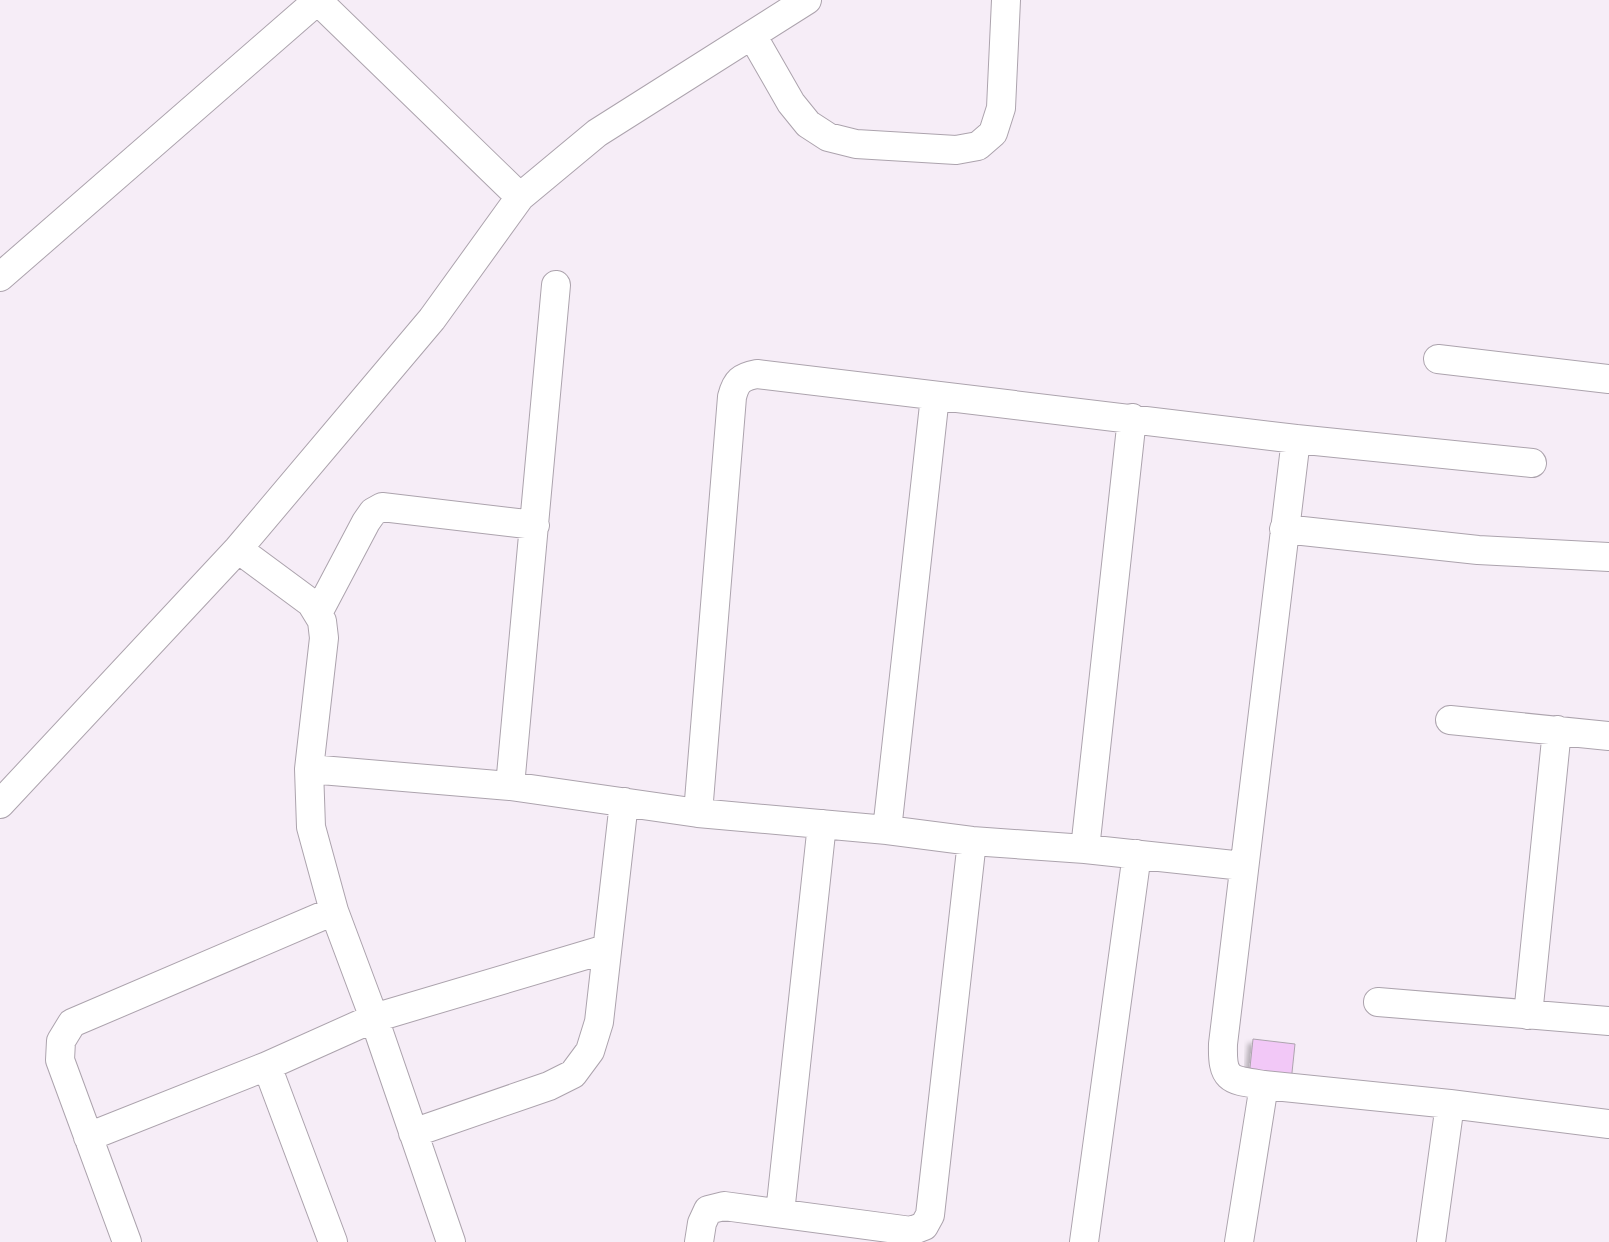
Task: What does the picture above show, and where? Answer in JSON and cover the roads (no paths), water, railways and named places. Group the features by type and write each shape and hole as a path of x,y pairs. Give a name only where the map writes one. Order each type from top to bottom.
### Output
{"street":[{"path":"0,277 317,0 520,197"},
{"path":"0,804 238,549 432,319 520,197 597,133 807,0"},
{"path":"752,35 791,103 808,124 828,138 856,144 956,150 978,146 993,133 1001,108 1006,0"},
{"path":"510,786 556,286"},
{"path":"1438,359 1609,379"},
{"path":"698,813 732,397 736,383 743,376 757,374 1296,439 1532,463"},
{"path":"887,830 935,396"},
{"path":"1085,849 1132,418"},
{"path":"1296,439 1243,866 1222,1063 1226,1074 1234,1081 1264,1085 1450,1104 1609,1124"},
{"path":"318,613 366,522 373,512 382,507 535,524"},
{"path":"1284,530 1478,550 1609,557"},
{"path":"238,549 311,603 322,621 324,638 309,770 311,827 334,911 374,1018 451,1242"},
{"path":"1450,720 1609,736"},
{"path":"1528,1016 1557,730"},
{"path":"309,770 510,786 698,813 887,830 972,841 1137,854 1243,866"},
{"path":"413,1133 549,1086 573,1074 590,1051 598,1022 624,802"},
{"path":"780,1213 822,824"},
{"path":"699,1242 702,1223 708,1210 724,1206 911,1231 924,1226 930,1215 972,841"},
{"path":"1084,1242 1137,854"},
{"path":"126,1242 60,1060 61,1041 72,1023 334,911"},
{"path":"88,1137 267,1066 374,1018 606,949"},
{"path":"1378,1002 1528,1016 1609,1021"},
{"path":"267,1066 333,1242"},
{"path":"1239,1242 1264,1085"},
{"path":"1431,1242 1450,1104"}]}
